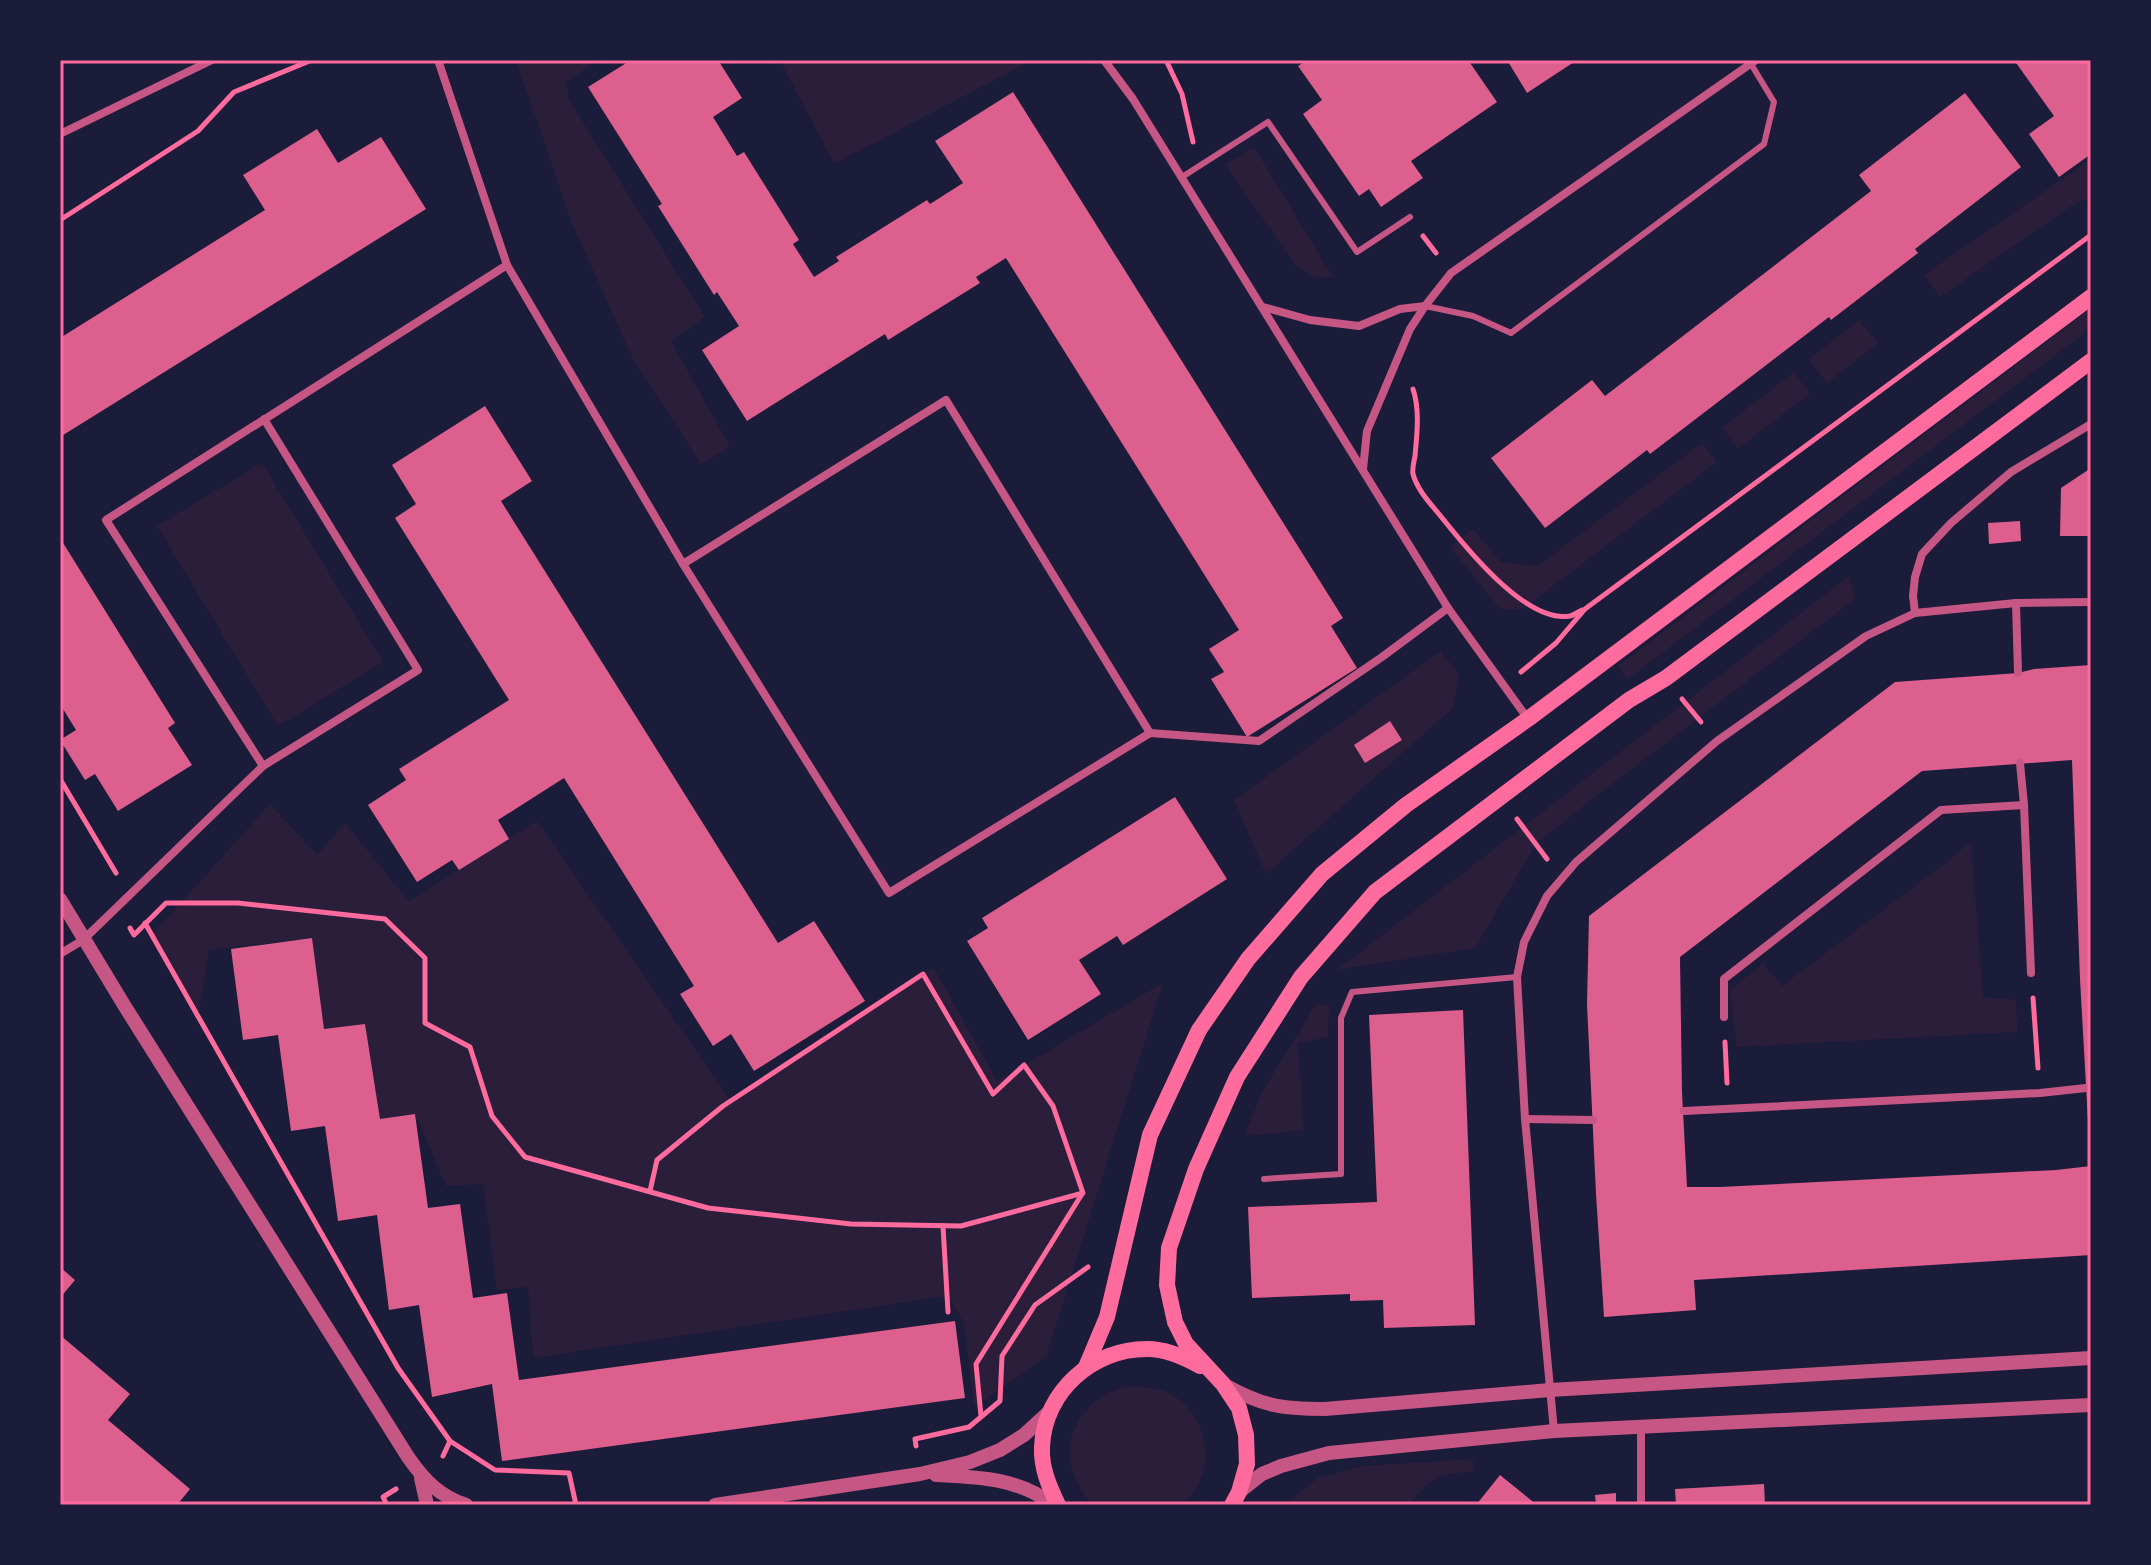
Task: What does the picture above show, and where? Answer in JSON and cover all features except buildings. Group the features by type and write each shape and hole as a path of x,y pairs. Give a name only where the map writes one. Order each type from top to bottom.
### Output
{"main road":[{"path":"1086,1367 1107,1317 1150,1135 1199,1030 1248,959 1322,874 1406,805 1528,719 2091,297"},
{"path":"1236,1498 1247,1464 1246,1435 1239,1408 1186,1344 1175,1322 1167,1285 1169,1248 1196,1169 1237,1077 1301,977 1375,892 1499,796 1629,700 1678,669 2091,361"},
{"path":"1055,1505 1046,1480 1042,1446 1049,1412 1065,1387 1086,1367 1116,1352 1150,1349 1183,1356 1217,1378"}],"street":[{"path":"60,134 212,60"},
{"path":"438,60 507,265 683,564 889,893 1150,733 1259,741 1448,608"},
{"path":"1104,60 1133,99 1182,177 1448,608 1528,719"},
{"path":"1363,470 1367,431 1410,329 1451,273 1753,62"},
{"path":"263,766 106,520 507,265"},
{"path":"1262,307 1310,320 1359,326 1400,309 1425,306"},
{"path":"683,564 946,400 1150,733"},
{"path":"60,954 83,940 263,766 418,670 264,419"},
{"path":"1915,613 1915,577 1922,554 1951,523 2011,472 2091,424"},
{"path":"1554,1431 1525,1119 1517,977 1524,942 1547,896 1576,862 1717,741 1866,636 1915,613 2016,603 2091,602"},
{"path":"2016,603 2018,673"},
{"path":"2020,763 2031,973"},
{"path":"1724,1017 1724,979 1941,810 2024,805"},
{"path":"60,899 420,1474 436,1491 466,1505"},
{"path":"1684,1111 2086,1088"},
{"path":"1525,1119 1593,1120"},
{"path":"1217,1378 1249,1399 1271,1406 1325,1409 1550,1390 2091,1358"},
{"path":"1236,1498 1262,1474 1329,1453 1641,1425 2091,1405"},
{"path":"715,1505 920,1474 970,1462 1000,1450 1024,1435 1049,1412"},
{"path":"1641,1425 1641,1505"},
{"path":"420,1474 427,1505"},
{"path":"920,1474 981,1478 1013,1484 1055,1505"}],"lane":[{"path":"1425,306 1473,316 1511,333 1764,144 1774,102 1753,62"},
{"path":"1182,177 1268,122 1357,252 1410,217"},
{"path":"1264,1179 1341,1174 1341,1018 1352,992 1517,977"}],"path":[{"path":"60,220 198,131 234,92 312,60"},
{"path":"1443,519 1500,583 1536,609 1571,616 1585,609 2091,235"},
{"path":"1556,643 1585,609"},
{"path":"60,779 398,1368 450,1441 495,1470 569,1473 576,1505"},
{"path":"1499,796 1561,879"},
{"path":"119,906 134,935 166,903 238,903 385,919 425,958 425,1023 470,1047 492,1116 525,1157 708,1208 851,1224 961,1226 1083,1193"},
{"path":"2031,973 2040,1093"},
{"path":"650,1191 657,1160 723,1106 923,974 993,1094 1024,1065 1053,1106 1083,1193"},
{"path":"1724,1017 1729,1109"},
{"path":"981,1416 976,1364 1083,1193"},
{"path":"943,1226 948,1312"},
{"path":"387,1505 383,1497 443,1456 450,1441"}],"shaded area":[{"path":"516,60 598,60 566,82 569,100 705,317 671,341 730,447 701,464 633,359 572,223"},
{"path":"780,60 1033,60 834,164"},
{"path":"1254,147 1333,277 1315,277 1295,265 1225,164"},
{"path":"2091,159 2091,199 2077,202 1940,297 1924,275"},
{"path":"2091,308 2091,328 1628,679 1618,666"},
{"path":"1859,320 1878,343 1827,383 1809,359"},
{"path":"1794,372 1810,393 1738,449 1722,428"},
{"path":"1702,443 1717,462 1522,609 1500,609 1450,547 1473,529 1501,562 1538,566"},
{"path":"262,463 383,662 278,726 157,526"},
{"path":"1849,576 1856,598 1536,844 1475,948 1337,970"},
{"path":"1441,651 1459,675 1453,708 1266,874 1234,800"},
{"path":"270,804 317,855 345,823 409,901 537,821 731,1101 934,968 997,1081 1163,983 1046,1357 974,1407 964,1322 947,1296 533,1358 528,1287 497,1290 483,1184 446,1186 415,1114 380,1119 365,1025 324,1029 312,938 209,950 199,1012 151,936"},
{"path":"1971,841 1983,997 2016,1000 2018,1032 1737,1047 1730,990 1763,963 1782,986"},
{"path":"1316,1004 1329,1005 1328,1037 1298,1043 1304,1130 1244,1136 1261,1094"},
{"path":"1126,1386 1169,1393 1188,1407 1195,1417 1204,1439 1205,1462 1199,1483 1182,1505 1093,1505 1075,1478 1070,1448 1079,1420 1103,1396"},
{"path":"1473,1459 1473,1472 1436,1478 1409,1505 1284,1505 1318,1478 1363,1466"}]}
